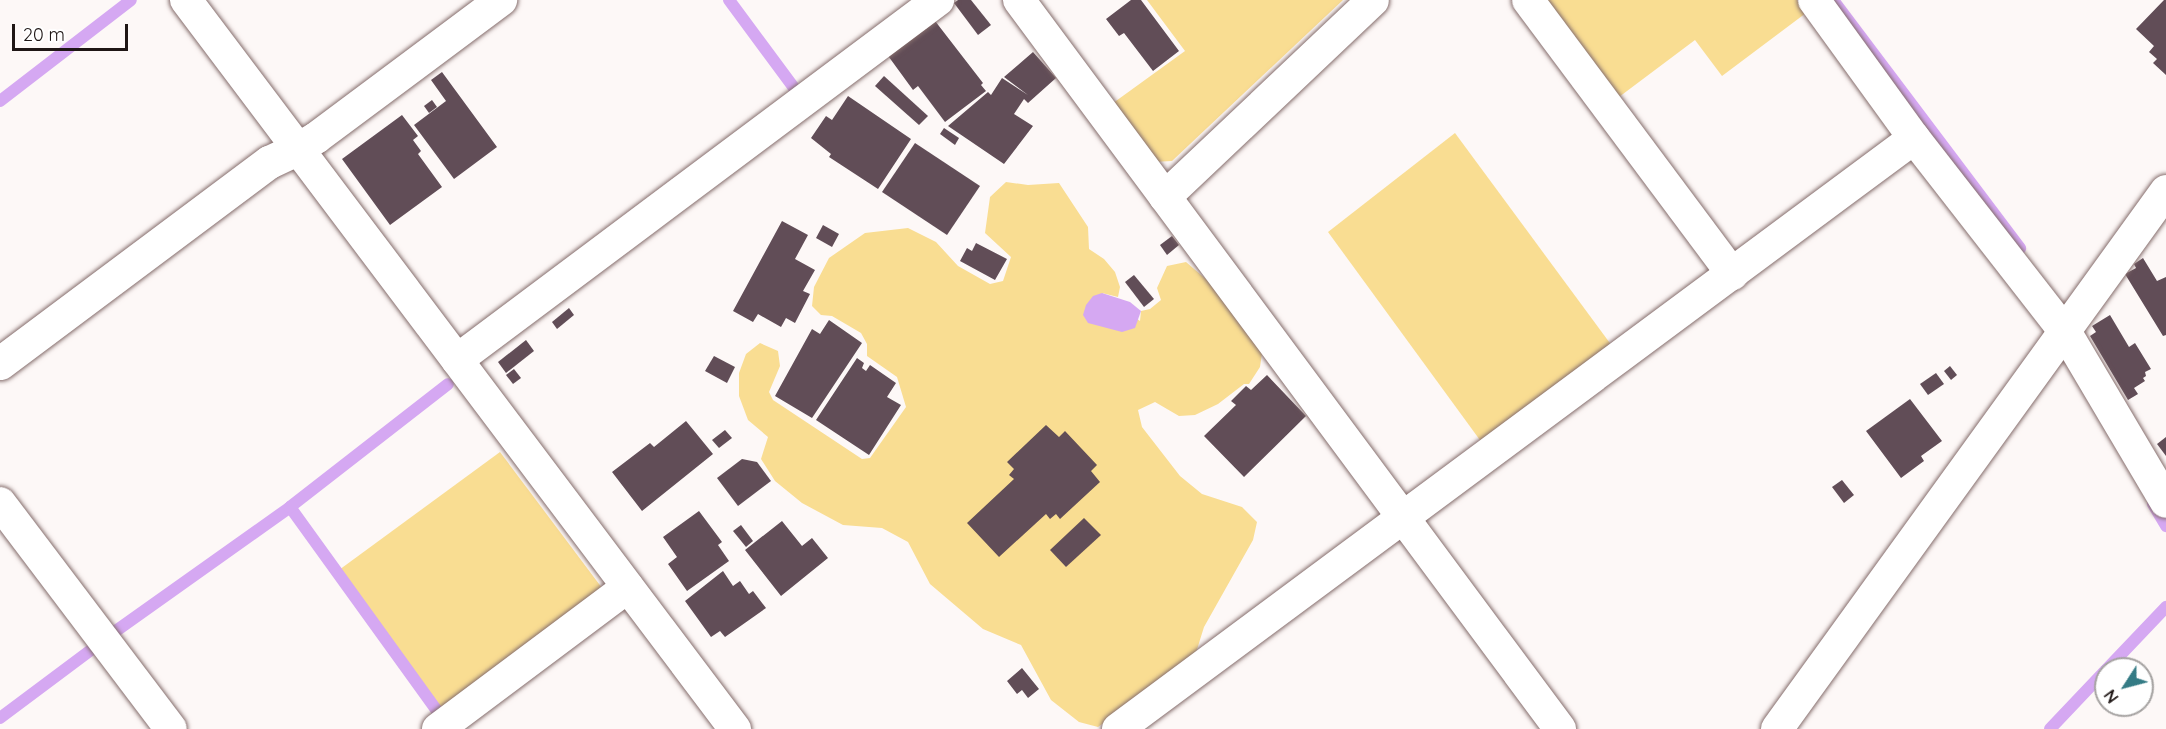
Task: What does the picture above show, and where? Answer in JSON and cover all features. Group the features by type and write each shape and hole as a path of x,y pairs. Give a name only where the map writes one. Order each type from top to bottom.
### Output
{"street":[{"path":"186,0 735,729"},
{"path":"0,363 269,162 316,138 501,0"},
{"path":"457,360 938,0"},
{"path":"1019,0 1560,729"},
{"path":"1165,197 1373,0"},
{"path":"1528,0 1732,274"},
{"path":"1814,0 1914,138 2066,333 2166,502"},
{"path":"1138,723 1403,518 1914,138"},
{"path":"1777,729 2066,333 2166,191"},
{"path":"0,503 171,729"},
{"path":"438,729 628,587"}],"shaded area":[{"path":"1147,0 1343,0 1172,161 1153,162 1109,106 1185,51"},
{"path":"1533,0 1797,0 1806,13 1722,76 1695,40 1611,103"},
{"path":"1455,133 1615,350 1485,447 1328,232"},
{"path":"1006,182 1028,185 1059,183 1088,227 1089,249 1104,259 1115,272 1120,287 1118,297 1102,293 1140,321 1141,311 1150,309 1161,300 1157,288 1167,266 1186,262 1215,287 1262,353 1260,367 1249,384 1244,384 1218,404 1195,415 1179,416 1155,402 1138,410 1142,427 1180,476 1202,494 1242,507 1257,522 1253,540 1204,627 1194,659 1098,727 1079,722 1051,700 1021,645 983,629 930,584 908,542 882,528 843,525 802,503 775,481 761,459 768,437 748,420 739,396 739,373 746,354 760,343 778,351 780,366 769,392 773,400 862,459 870,458 906,407 897,377 867,356 867,344 861,333 832,316 821,315 812,306 814,287 829,258 865,233 908,228 936,242 958,266 990,284 1003,281 1011,257 985,233 990,197"},
{"path":"1102,293 1130,302 1141,311 1135,328 1122,332 1088,323 1083,315 1086,305 1093,296"},
{"path":"500,452 605,592 443,714 339,570"}],"building":[{"path":"958,0 971,0 991,25 978,35 954,3"},
{"path":"1131,0 1141,0 1179,51 1153,71 1124,33 1119,36 1106,19"},
{"path":"2166,0 2166,75 2153,63 2157,59 2149,52 2154,46 2136,29"},
{"path":"932,17 983,83 981,85 986,91 945,122 918,86 913,90 886,53"},
{"path":"1033,52 1056,78 1028,103 1024,99 1014,114 1033,126 1004,164 948,126 988,92 991,95 1002,78 1028,95 1004,77"},
{"path":"442,72 497,147 454,179 414,125 446,101 431,80"},
{"path":"884,76 928,116 919,125 875,86"},
{"path":"848,96 911,139 878,189 829,157 831,154 811,138 826,116 832,120"},
{"path":"432,100 437,107 429,113 424,106"},
{"path":"402,115 418,136 413,140 421,151 418,154 442,187 390,225 342,159"},
{"path":"944,128 959,138 955,145 940,134"},
{"path":"915,143 980,186 947,235 882,192"},
{"path":"782,221 808,235 795,259 815,270 803,291 810,294 795,323 786,318 781,327 758,314 753,322 733,311"},
{"path":"823,225 839,234 832,247 816,238"},
{"path":"1172,236 1179,245 1167,255 1160,245"},
{"path":"976,243 1007,259 995,280 960,261 967,248 972,251"},
{"path":"2143,258 2157,281 2166,277 2166,335 2163,336 2125,274 2136,268 2134,264"},
{"path":"1134,275 1154,299 1144,307 1125,282"},
{"path":"569,308 574,315 557,329 552,322"},
{"path":"2110,315 2129,347 2135,343 2151,369 2145,372 2146,376 2143,378 2145,381 2134,388 2138,394 2128,400 2090,336 2096,332 2092,326"},
{"path":"829,320 862,343 812,418 775,396 812,329 820,334"},
{"path":"526,340 534,351 506,373 498,362"},
{"path":"714,356 735,367 727,383 705,371"},
{"path":"857,358 864,363 862,368 866,371 870,365 896,383 887,397 901,405 869,455 816,420"},
{"path":"1950,366 1957,375 1951,380 1944,371"},
{"path":"514,369 521,378 513,384 506,375"},
{"path":"1936,373 1944,384 1928,395 1920,384"},
{"path":"1267,375 1306,416 1244,477 1204,436 1236,405 1231,401 1246,386 1251,390"},
{"path":"1910,399 1942,441 1921,456 1924,461 1901,478 1866,431"},
{"path":"686,421 713,454 642,511 612,472 650,443 654,447"},
{"path":"1046,425 1059,437 1065,431 1097,465 1091,471 1100,482 1060,519 1056,514 1050,519 1046,514 999,557 967,523 1014,479 1009,475 1014,469 1007,462"},
{"path":"725,430 732,438 719,448 712,440"},
{"path":"2166,437 2166,456 2157,444"},
{"path":"742,459 757,462 771,481 738,506 717,478"},
{"path":"1842,480 1854,495 1844,503 1832,487"},
{"path":"699,511 722,542 718,545 729,561 687,591 668,564 677,557 663,537"},
{"path":"1084,518 1101,535 1066,567 1050,550"},
{"path":"782,521 802,546 812,538 828,558 781,596 745,550"},
{"path":"741,525 753,541 746,547 733,531"},
{"path":"723,571 733,586 740,581 749,594 753,591 766,608 725,637 720,631 711,637 685,601"},
{"path":"1022,668 1039,689 1028,698 1022,690 1017,694 1007,681"}],"waterway":[{"path":"0,101 131,0"},
{"path":"729,0 797,92"},
{"path":"1833,0 2020,248"},
{"path":"113,633 290,507 448,384"},
{"path":"2153,504 2166,526"},
{"path":"290,507 441,716"},
{"path":"2118,657 2166,607"},
{"path":"0,718 95,647"},
{"path":"2050,729 2094,683"}]}
